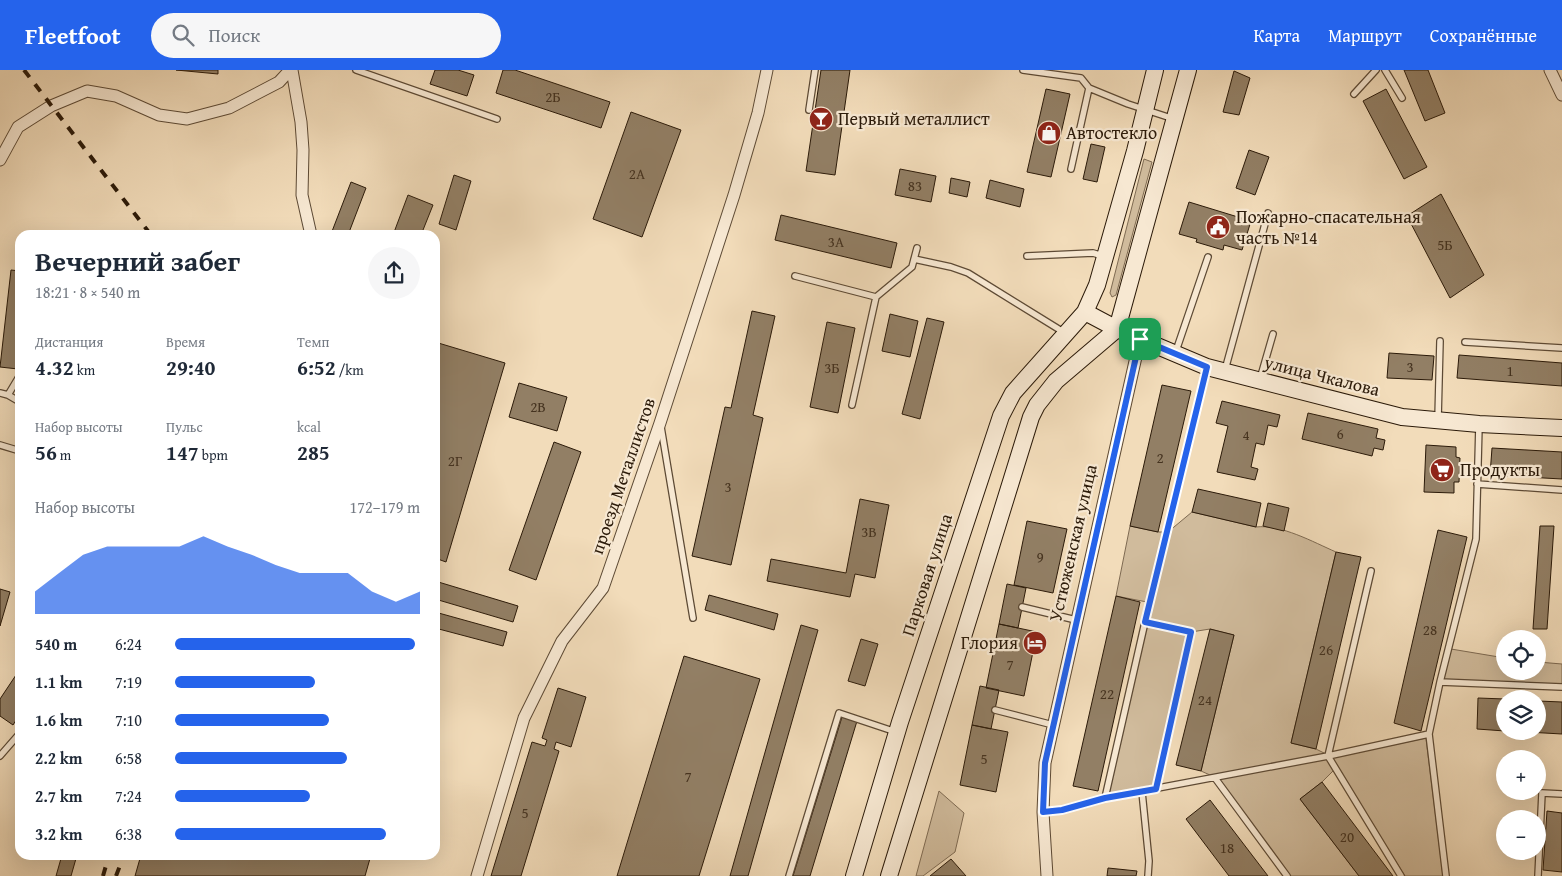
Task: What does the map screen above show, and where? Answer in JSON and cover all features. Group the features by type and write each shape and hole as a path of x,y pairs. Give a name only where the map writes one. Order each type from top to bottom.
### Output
{"main road":[{"path":"1085,312 1097,285 1156,70"},
{"path":"889,876 1031,417 1037,405 1056,381 1117,329 1188,70"},
{"name":"улица Чкалова","path":"1085,312 1117,329 1207,367 1402,417 1479,424 1562,428"},
{"name":"Парковая улица","path":"854,876 897,732 1001,416 1013,393 1085,312"}],"street":[{"path":"0,160 18,127 51,106 87,90 116,96 159,115 188,119 229,108 279,82 291,70"},
{"path":"291,70 301,122 303,140 302,195 310,230"},
{"name":"проезд Металлистов","path":"477,876 524,718 562,641 604,588 734,194 758,112 767,70"},
{"path":"1550,70 1562,95"},
{"name":"Устюженская улица","path":"1047,876 1043,812 1045,763 1140,339"}],"lane":[{"path":"356,70 497,119"},
{"path":"809,110 815,70"},
{"path":"1023,70 1080,78 1089,88 1174,119"},
{"path":"1354,94 1376,70"},
{"path":"1386,70 1402,98"},
{"path":"1071,169 1089,88"},
{"path":"1225,372 1268,213"},
{"path":"852,405 876,297 912,267 917,248"},
{"path":"1027,256 1093,253 1105,257"},
{"path":"1175,353 1208,257"},
{"path":"914,259 951,267 968,273 1067,334"},
{"path":"795,276 876,297"},
{"path":"1259,380 1273,334"},
{"path":"1438,421 1440,341"},
{"path":"1464,342 1562,348"},
{"path":"1105,798 1145,622 1207,367"},
{"path":"8,395 15,383"},
{"path":"0,393 15,399"},
{"path":"660,423 693,618"},
{"path":"1446,876 1429,734 1476,539 1479,424"},
{"path":"0,445 15,450"},
{"path":"1477,484 1562,490"},
{"path":"1371,571 1328,756 1402,876"},
{"path":"1022,607 1076,620"},
{"path":"1145,622 1191,632 1156,789"},
{"path":"1440,682 1562,687"},
{"path":"995,710 1053,725"},
{"path":"790,876 839,713 897,732"},
{"path":"1043,812 1062,810 1105,798 1328,756 1429,734"},
{"path":"0,756 15,739"},
{"path":"1215,778 1287,876"},
{"path":"1142,792 1150,861 1148,876"},
{"path":"1538,876 1542,793 1562,794"}],"shaded area":[{"path":"1144,159 1152,162 1116,295 1112,297 1110,293"},
{"path":"1192,512 1256,527 1276,528 1336,552 1291,743 1316,749 1326,754 1334,770 1300,799 1359,876 1290,876 1219,779 1201,771 1234,635 1210,629 1191,632 1156,789 1105,798 1147,602 1116,596 1130,526 1158,532 1168,532"},
{"path":"1451,649 1496,656 1496,680 1546,680 1546,663 1562,664 1562,684 1443,680"},
{"path":"1426,738 1443,876 1405,876 1331,758"},
{"path":"939,791 964,813 955,852 923,876 916,876"}],"building":[{"path":"176,70 218,70 218,74"},
{"path":"435,70 458,70 474,75 467,96 430,84"},
{"path":"503,70 515,70 610,102 601,128 496,93"},
{"path":"821,70 850,70 835,175 806,171"},
{"path":"1404,70 1428,70 1445,113 1425,121"},
{"path":"1234,71 1250,78 1239,115 1223,112"},
{"name":"Автостекло","path":"1046,89 1070,94 1051,177 1027,172"},
{"path":"1386,89 1427,167 1404,179 1363,101"},
{"path":"631,112 681,130 642,237 593,219"},
{"path":"1091,144 1105,147 1097,182 1083,179"},
{"path":"1249,150 1269,157 1255,195 1236,188"},
{"path":"900,169 936,176 931,202 895,195"},
{"path":"454,175 471,181 456,230 439,224"},
{"path":"951,178 970,182 967,197 949,193"},
{"path":"990,180 1024,189 1020,207 986,198"},
{"path":"351,182 366,188 350,230 333,230"},
{"path":"1441,194 1484,275 1450,298 1407,216"},
{"path":"408,195 433,205 423,230 395,230"},
{"path":"1189,202 1251,221 1242,250 1224,245 1223,250 1196,242 1197,239 1179,234"},
{"path":"781,215 897,243 891,268 775,240"},
{"path":"11,270 15,270 15,369 0,367"},
{"path":"752,311 775,316 753,415 763,418 731,565 692,556 725,407 731,408"},
{"path":"890,314 918,321 910,357 882,351"},
{"path":"927,318 944,322 920,419 902,414"},
{"path":"827,322 855,328 838,413 810,407"},
{"path":"440,344 505,363 446,562 440,560"},
{"path":"1389,353 1434,356 1432,380 1387,378"},
{"path":"1459,355 1562,363 1562,386 1457,378"},
{"path":"519,383 567,397 557,431 509,417"},
{"path":"1162,385 1191,391 1158,532 1130,526"},
{"path":"1222,401 1280,415 1277,427 1268,425 1264,445 1256,443 1251,467 1258,469 1255,480 1217,472 1228,426 1216,423"},
{"path":"1308,413 1378,429 1376,438 1385,440 1383,450 1374,448 1372,456 1302,439"},
{"path":"554,442 581,452 536,580 509,570"},
{"name":"Продукты","path":"1426,445 1456,447 1456,457 1460,458 1459,482 1454,482 1454,493 1424,492"},
{"path":"1492,448 1562,452 1562,479 1490,475"},
{"path":"1198,489 1261,503 1256,527 1192,512"},
{"path":"860,499 889,505 875,578 855,574 850,597 767,581 771,559 846,573"},
{"path":"1268,503 1289,508 1284,531 1263,526"},
{"path":"1027,521 1067,529 1053,593 1014,585"},
{"path":"1540,526 1554,526 1547,629 1533,629"},
{"path":"1438,530 1467,537 1421,731 1394,723"},
{"path":"1336,552 1361,557 1316,749 1291,743"},
{"path":"440,583 518,606 513,622 440,600"},
{"path":"1007,584 1026,588 1018,628 999,624"},
{"path":"0,589 10,592 0,626"},
{"path":"709,595 778,614 774,630 705,610"},
{"path":"1116,596 1140,602 1098,791 1073,786"},
{"path":"440,613 507,632 503,646 440,629"},
{"path":"999,624 1037,632 1024,696 986,688"},
{"path":"801,625 818,630 748,876 730,876"},
{"path":"1210,629 1234,635 1201,771 1176,765"},
{"path":"861,639 878,644 865,686 848,681"},
{"path":"684,656 760,679 699,876 617,876"},
{"path":"15,676 15,722 13,725 0,716 0,699"},
{"path":"980,686 999,690 991,729 972,725"},
{"path":"558,688 586,697 571,747 556,742 554,749 559,751 521,876 491,876 532,742 545,746 547,740 542,738"},
{"path":"1478,698 1496,699 1496,730 1477,729"},
{"path":"1546,701 1562,702 1562,734 1546,733"},
{"path":"842,717 857,721 810,876 793,876"},
{"path":"972,725 1008,732 996,792 960,785"},
{"path":"1322,782 1393,876 1359,876 1300,799"},
{"path":"1210,800 1268,876 1229,876 1186,819"},
{"path":"1547,811 1562,813 1562,872 1543,870 1544,860 1546,860"},
{"path":"951,859 966,876 930,876"},
{"path":"61,860 76,860 71,876 56,876"},
{"path":"140,860 370,860 365,876 135,876"},
{"path":"1108,868 1137,871 1136,876 1107,876"}],"railway":[{"path":"24,70 147,230"},
{"path":"103,876 108,860"},
{"path":"116,876 122,860"}],"place":[{"name":"Первый металлист","path":"821,119"},
{"name":"Автостекло","path":"1049,133"},
{"name":"Пожарно-спасательная часть №14","path":"1218,227"},
{"name":"Продукты","path":"1442,470"},
{"name":"Глория","path":"1035,643"}],"route":[{"path":"1140,339 1207,367 1145,622 1191,632 1156,789 1105,798 1062,810 1043,812 1045,763 1140,339"}]}
